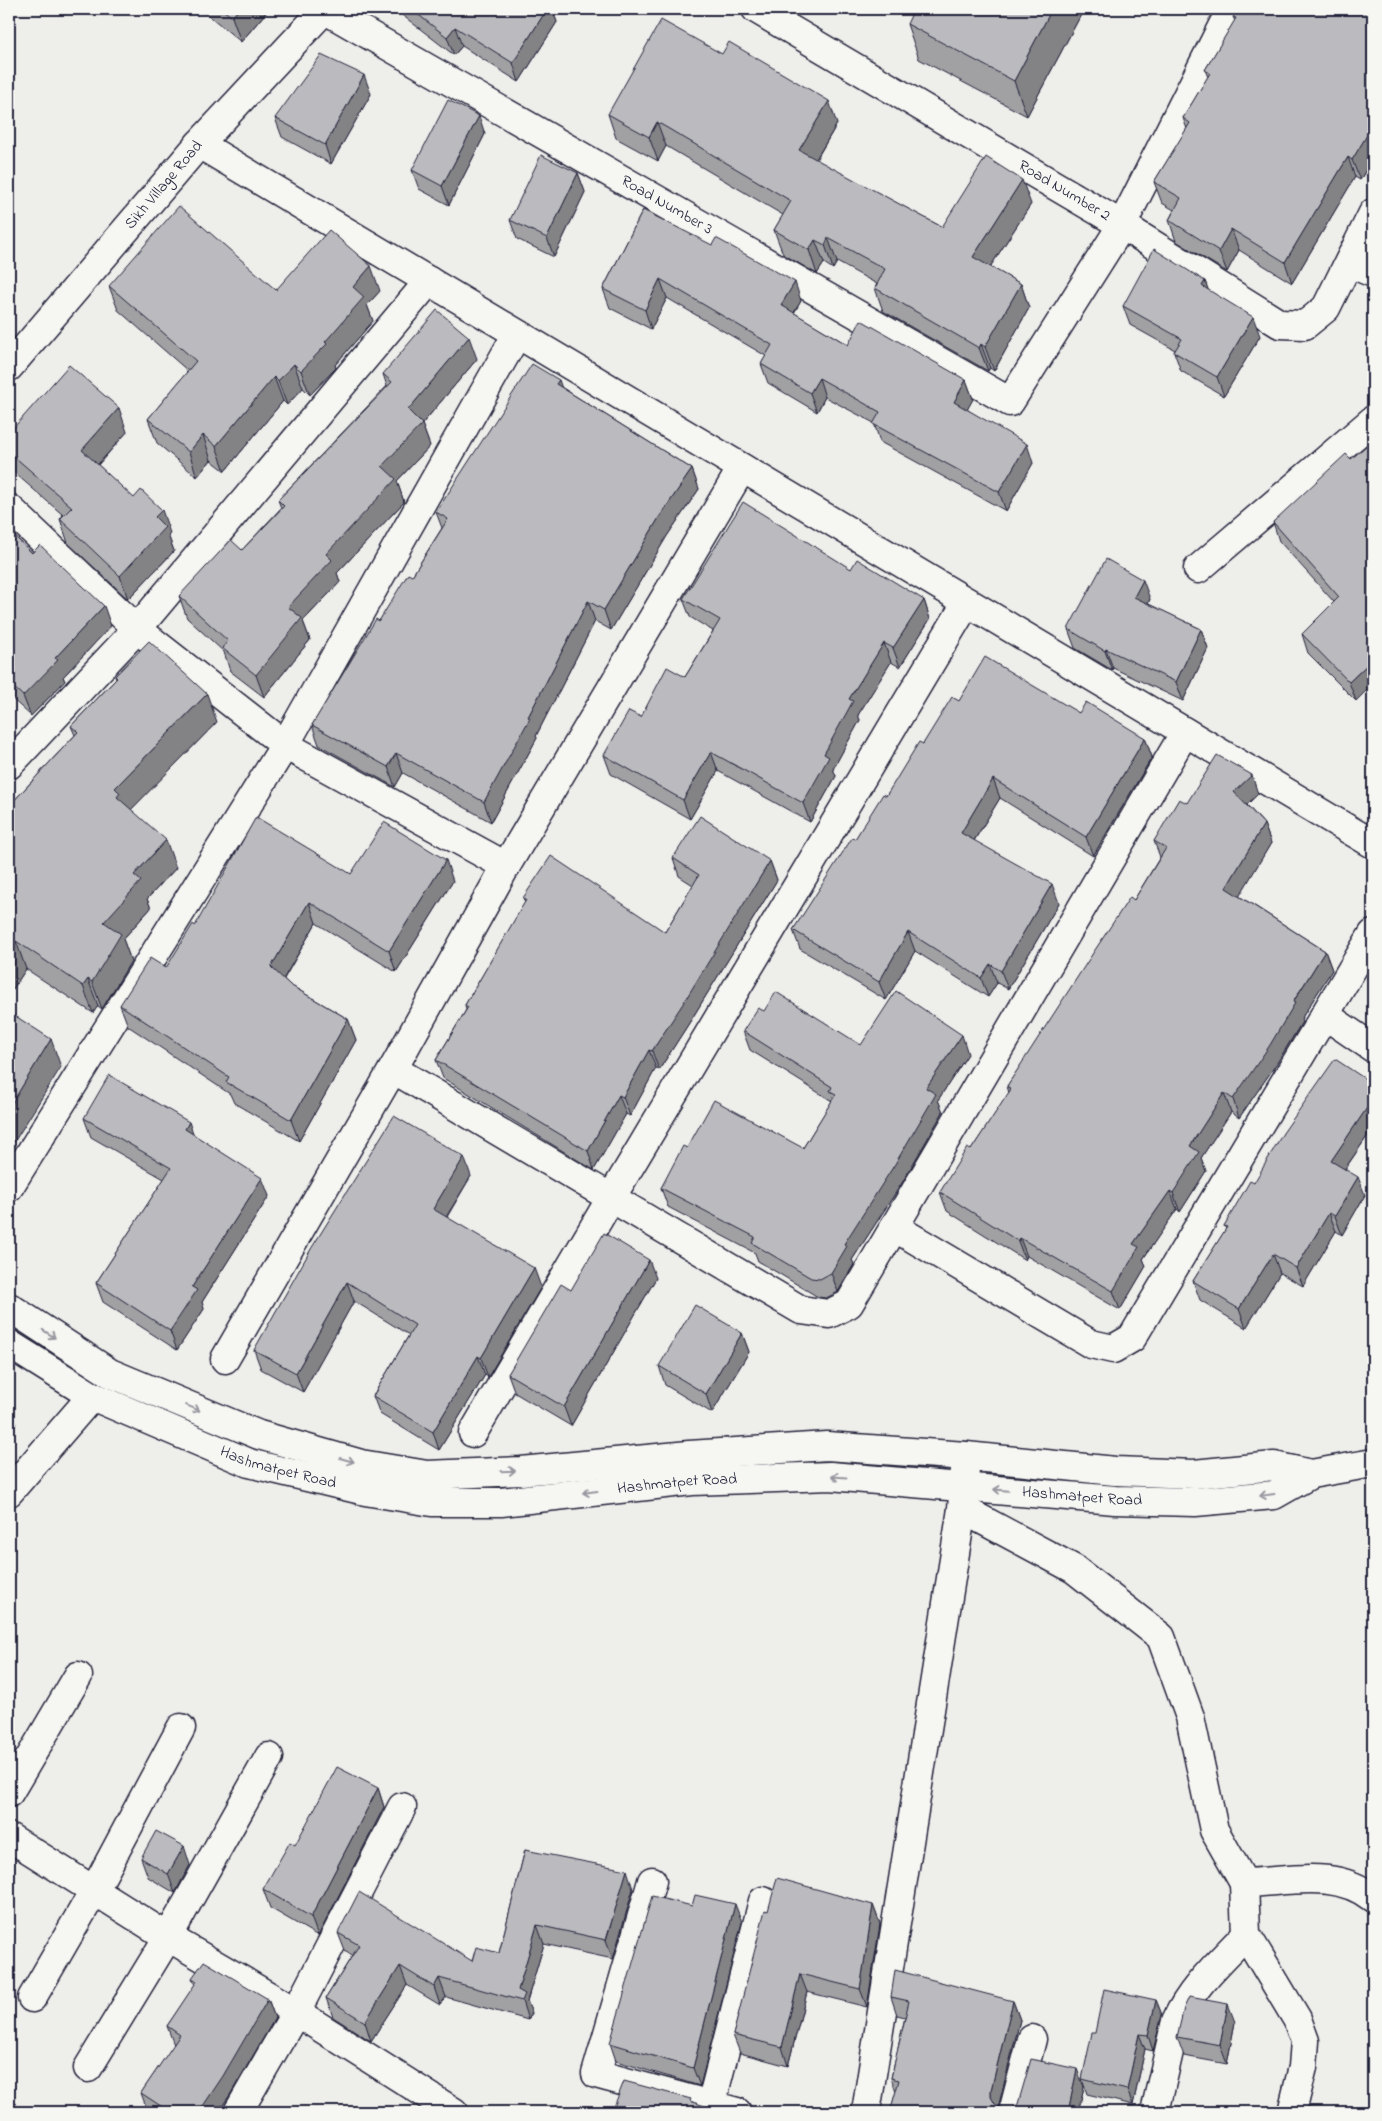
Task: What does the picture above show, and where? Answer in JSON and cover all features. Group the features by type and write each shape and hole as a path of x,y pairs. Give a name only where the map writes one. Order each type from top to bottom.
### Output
{"street":[{"name":"Road Number 3","path":"325,9 1010,402 1122,225"},
{"name":"Sikh Village Road","path":"9,367 199,144 325,9"},
{"name":"Road Number 2","path":"756,9 1122,225 1280,324 1305,325 1314,320 1361,268 1373,213"},
{"path":"1122,225 1231,9"},
{"path":"199,144 1373,844"},
{"path":"9,765 137,629 429,282"},
{"path":"9,1187 285,745 517,334"},
{"path":"1198,569 1373,420"},
{"path":"225,1359 393,1069 506,866 742,468"},
{"path":"9,508 137,629 285,745 506,866"},
{"path":"473,1433 967,602"},
{"path":"393,1069 801,1310 829,1314 849,1304 1185,732"},
{"path":"894,1227 1091,1344 1113,1349 1132,1338 1373,934"},
{"path":"1325,1015 1373,1048"},
{"path":"9,1307 110,1373 259,1435 361,1464 427,1475 522,1470 689,1455 827,1446 966,1456 1115,1471 1194,1474 1274,1466 1311,1474"},
{"name":"Hashmatpet Road","path":"9,1344 92,1396 249,1462 364,1491 432,1502 501,1502 692,1481 820,1477 962,1498 1194,1502 1274,1495 1311,1474 1373,1463"},
{"path":"9,1492 92,1396"},
{"path":"249,1462 259,1435"},
{"path":"866,2112 962,1498 966,1456"},
{"path":"962,1498 1074,1569 1161,1637 1190,1716 1214,1830 1244,1883 1246,1934 1297,2018 1304,2041 1303,2067 1292,2112"},
{"path":"9,1793 78,1676"},
{"path":"32,1998 94,1891 181,1728"},
{"path":"88,2068 168,1937 269,1757"},
{"path":"238,2112 296,2012 402,1806"},
{"path":"9,1837 168,1937 296,2012 454,2112"},
{"path":"1244,1883 1324,1878 1362,1890 1373,1898"},
{"path":"652,1881 596,2074 724,2109 763,1902"},
{"path":"1155,2112 1176,2021 1181,2009 1246,1934"},
{"path":"1014,2112 1032,2039"}],"building":[{"path":"222,9 239,9 232,17"},
{"path":"411,9 547,9 513,63 455,27 447,37"},
{"path":"914,9 1052,9 1014,81 907,24"},
{"path":"1238,9 1330,9 1337,13 1339,9 1373,9 1373,102 1369,109 1373,111 1373,125 1352,160 1348,157 1285,262 1231,229 1219,251 1169,220 1181,198 1154,182 1190,123 1183,118 1210,73 1205,70 1236,18 1233,17"},
{"path":"661,20 722,54 729,42 829,101 799,150 942,227 986,157 1022,180 973,257 1021,284 985,347 981,344 979,348 875,288 885,269 828,238 825,245 815,240 809,250 774,230 791,201 657,122 649,137 608,114"},
{"path":"321,55 364,75 325,145 275,118"},
{"path":"448,100 479,116 442,186 412,170"},
{"path":"541,155 578,173 547,238 510,220"},
{"path":"179,206 276,290 329,230 371,266 353,287 364,297 325,342 327,344 301,371 294,364 278,381 274,377 216,446 203,435 189,452 148,419 196,361 109,286"},
{"path":"643,210 712,245 716,238 795,282 781,305 848,345 861,320 966,380 954,402 1027,444 999,492 873,424 880,412 819,378 810,393 761,364 772,345 660,279 645,310 603,289"},
{"path":"1154,249 1205,281 1202,286 1253,317 1217,377 1174,352 1182,339 1123,306"},
{"path":"437,310 469,337 408,410 422,424 382,466 396,479 326,554 332,560 288,607 302,618 256,675 222,648 228,641 179,596 231,540 242,550 284,506 278,500 392,382 383,374"},
{"path":"532,364 559,380 556,384 692,469 660,516 604,610 588,601 528,717 530,718 484,802 396,753 388,767 312,725 376,619 379,621 408,574 412,576 448,519 436,512"},
{"path":"69,365 119,408 82,450 134,498 141,490 162,510 155,517 165,527 120,576 60,519 72,507 9,452 9,433"},
{"path":"1373,440 1373,634 1369,638 1373,643 1373,659 1349,682 1302,634 1339,597 1273,522 1346,454 1351,459"},
{"path":"743,502 851,569 857,559 924,600 893,648 884,643 849,699 853,701 824,754 829,757 803,803 711,752 683,800 604,755 629,711 641,717 667,667 685,677 720,620 683,599"},
{"path":"9,531 32,553 40,545 104,606 55,658 58,660 23,696 9,683"},
{"path":"1106,559 1143,580 1134,597 1201,629 1176,682 1106,649 1105,651 1068,629"},
{"path":"149,641 207,694 115,788 120,793 117,797 166,840 134,875 141,881 104,922 121,934 92,982 88,979 83,986 16,941 9,953 9,806 78,732 71,726"},
{"path":"985,657 1079,713 1086,702 1145,738 1086,837 993,779 961,833 1052,884 1001,971 990,964 981,978 908,932 879,982 793,930 852,838 855,839 883,794 886,796 919,742 923,744 952,697 959,701"},
{"path":"1217,755 1252,775 1234,792 1264,824 1226,888 1325,951 1293,1002 1295,1003 1270,1045 1233,1099 1224,1093 1190,1146 1199,1152 1173,1193 1170,1191 1133,1244 1139,1247 1113,1291 1020,1238 1018,1241 940,1192 967,1148 971,1150 1011,1089 1007,1086 1095,950 1130,897 1134,900 1166,848 1154,841 1179,799 1187,803"},
{"path":"700,816 770,861 684,1002 652,1051 649,1050 623,1097 619,1095 588,1151 436,1060 468,1007 465,1005 526,900 523,898 551,856 665,932 699,875 673,858"},
{"path":"256,817 351,874 384,822 446,860 389,951 309,902 271,967 290,985 348,1019 291,1120 226,1082 229,1077 120,1005 150,958 166,968 193,924 195,926"},
{"path":"896,991 962,1035 926,1088 936,1094 895,1164 844,1244 847,1246 831,1273 820,1279 811,1278 752,1243 755,1237 661,1188 683,1146 687,1148 714,1100 803,1148 836,1094 830,1091 832,1087 743,1031 758,1008 764,1011 776,992 861,1045"},
{"path":"9,1012 51,1039 9,1108"},
{"path":"1335,1059 1373,1084 1373,1099 1331,1161 1358,1177 1335,1216 1329,1213 1296,1268 1273,1254 1239,1309 1193,1281 1227,1227 1224,1226 1250,1181 1254,1183 1283,1133"},
{"path":"109,1075 189,1122 185,1129 262,1178 192,1287 197,1290 170,1331 96,1283 171,1168 84,1118"},
{"path":"394,1116 464,1157 433,1209 534,1268 481,1358 478,1356 433,1432 373,1396 415,1325 347,1282 296,1373 254,1350 311,1249"},
{"path":"604,1233 649,1260 564,1407 508,1374 561,1284 571,1290"},
{"path":"695,1305 742,1333 706,1394 659,1366"},
{"path":"337,1767 378,1788 311,1917 263,1889 290,1842 295,1845"},
{"path":"156,1831 184,1846 168,1874 141,1858"},
{"path":"525,1850 627,1870 606,1940 537,1925 518,1990 525,1994 522,2001 439,1978 434,1987 400,1966 365,2022 326,1998 359,1945 338,1933 359,1892 472,1961 476,1947 499,1953"},
{"path":"777,1878 873,1905 860,1989 800,1974 782,2047 733,2035 765,1910 768,1911"},
{"path":"695,1895 735,1904 693,2068 610,2043 652,1896 692,1906"},
{"path":"204,1961 268,1999 223,2076 199,2112 170,2112 141,2093 180,2035 167,2026 197,1981 192,1978"},
{"path":"895,1970 1013,2001 991,2090 991,2097 995,2104 1003,2109 1011,2109 1018,2104 1031,2059 1077,2069 1068,2112 890,2112 899,2080 891,2078 909,2001 891,1997"},
{"path":"1104,1989 1156,2000 1148,2035 1139,2034 1127,2090 1082,2079 1092,2033 1095,2033"},
{"path":"1189,1997 1228,2004 1220,2045 1177,2037 1184,2008"},
{"path":"624,2081 691,2099 690,2101 722,2112 612,2112"},
{"path":"9,2108 17,2112 9,2112"}]}
